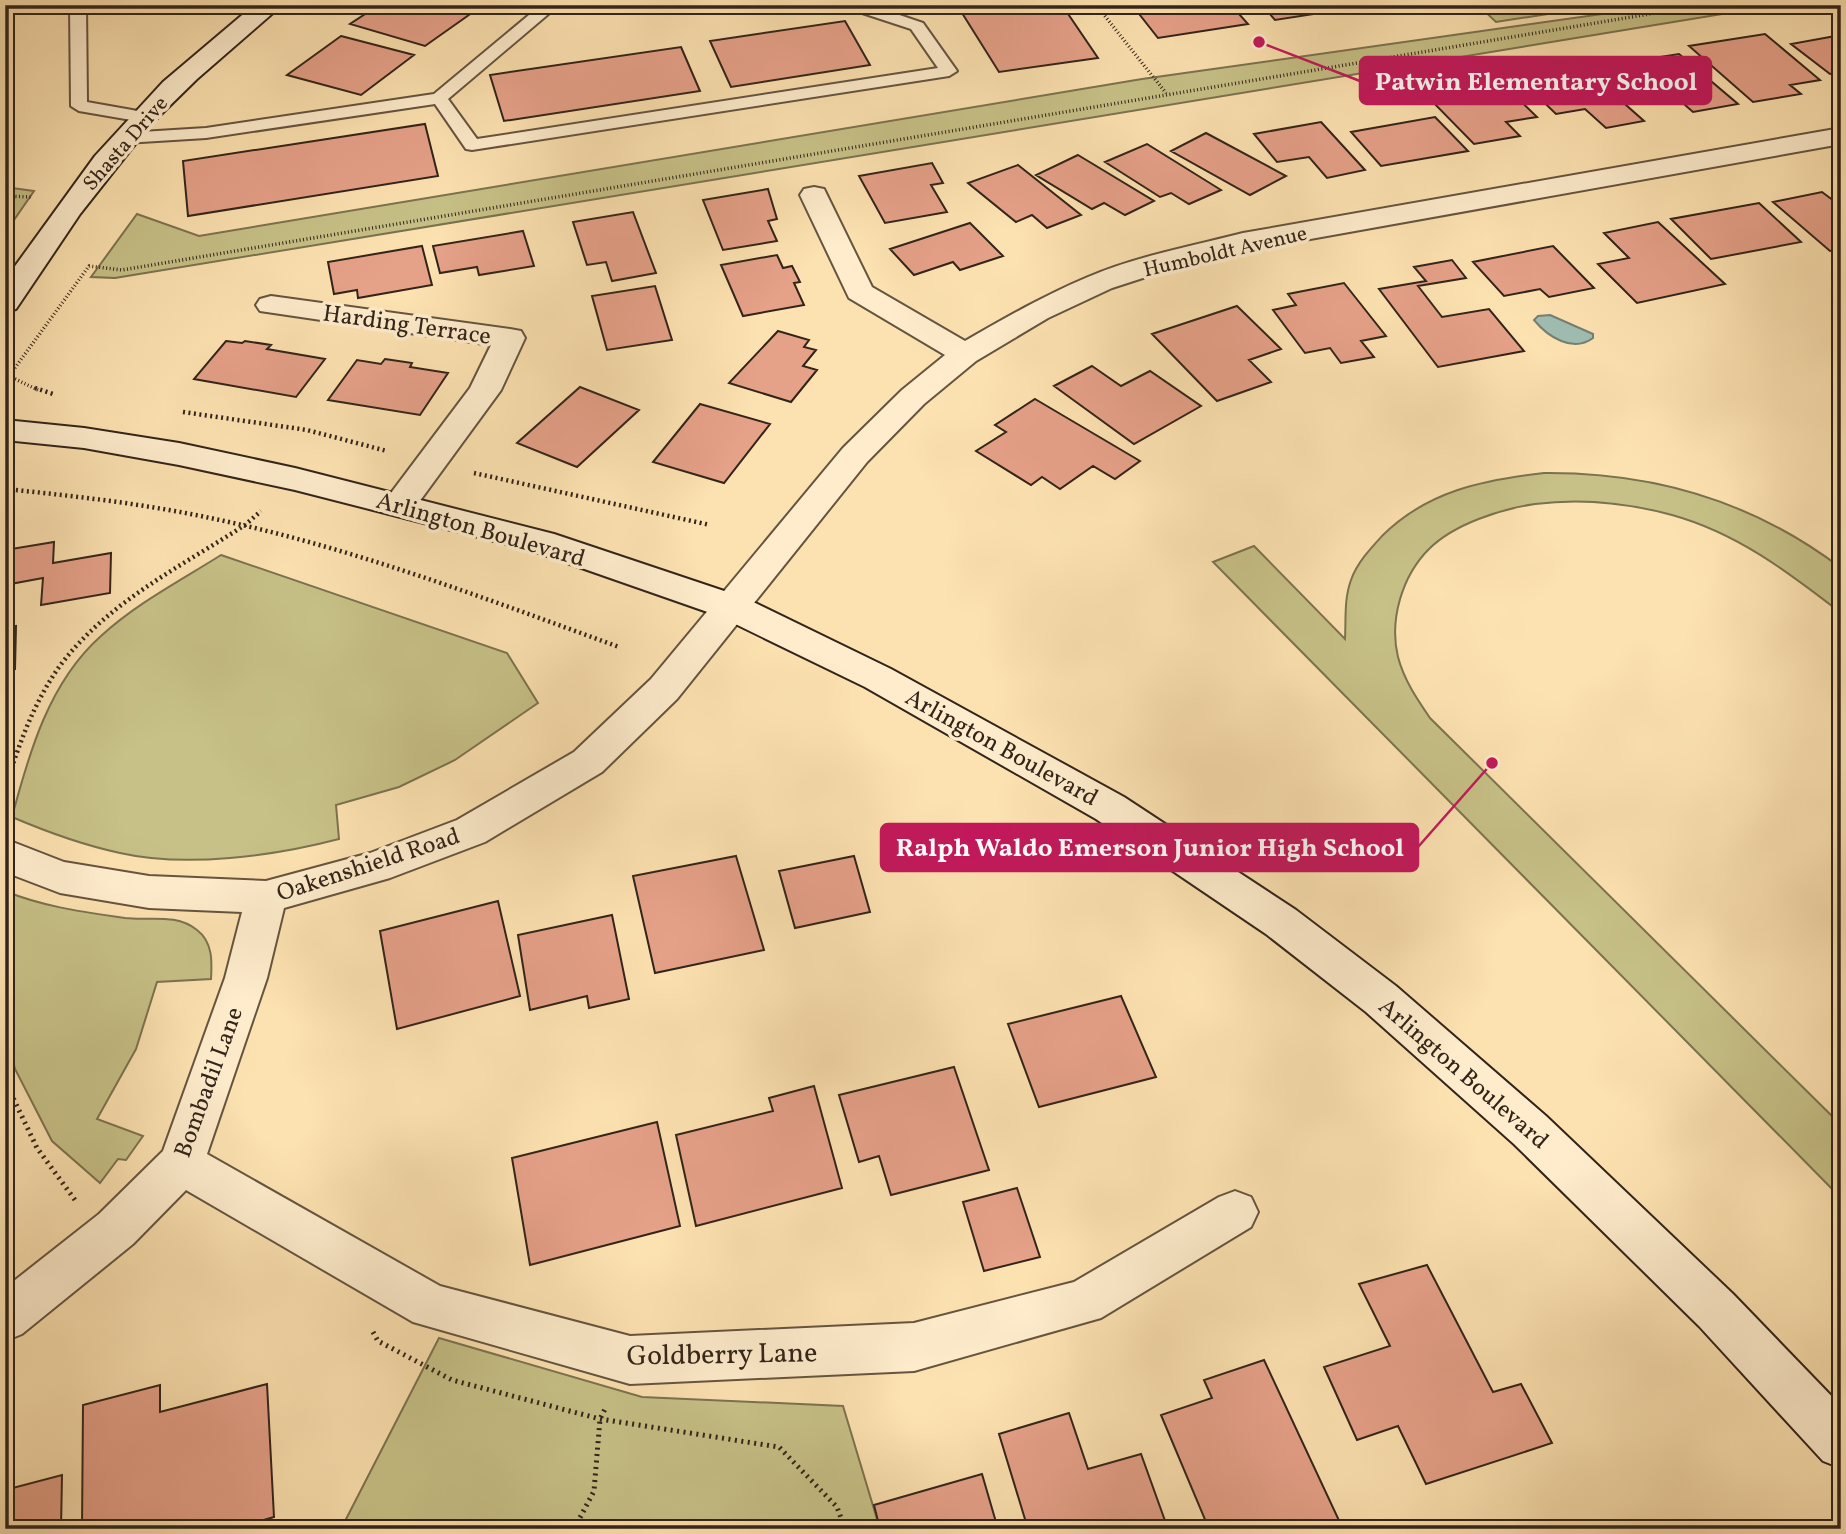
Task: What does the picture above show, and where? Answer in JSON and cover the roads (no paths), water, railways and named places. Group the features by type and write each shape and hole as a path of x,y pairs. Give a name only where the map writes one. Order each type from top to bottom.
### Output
{"street":[{"name":"Shasta Drive","path":"5,303 78,198 125,138 191,71 271,5"},
{"name":"Humboldt Avenue","path":"732,607 780,544 855,455 913,397 965,354 1037,312 1090,287 1173,259 1243,242 1841,136"},
{"path":"814,195 860,292 965,354"},
{"name":"Harding Terrace","path":"271,305 510,338 485,390 399,505"},
{"name":"Arlington Boulevard","path":"5,430 84,438 179,454 295,479 542,542 732,607 878,678 1110,808 1281,922 1381,999 1530,1130 1716,1310 1841,1443"},
{"name":"Oakenshield Road","path":"5,855 60,877 149,892 266,897 376,867 471,831 588,762 664,689 732,607"},
{"name":"Bombadil Lane","path":"5,1318 116,1229 181,1163 246,978 266,897"},
{"name":"Goldberry Lane","path":"181,1163 430,1306 630,1360 914,1347 1084,1301 1235,1212"}],"lane":[{"path":"78,5 79,106 144,117"},
{"path":"125,138 206,133 439,98 551,5"},
{"path":"439,98 472,145 949,71 917,26 853,5"}],"place":[{"name":"Patwin Elementary School","path":"1259,42"},
{"name":"Ralph Waldo Emerson Junior High School","path":"1492,763"}]}
